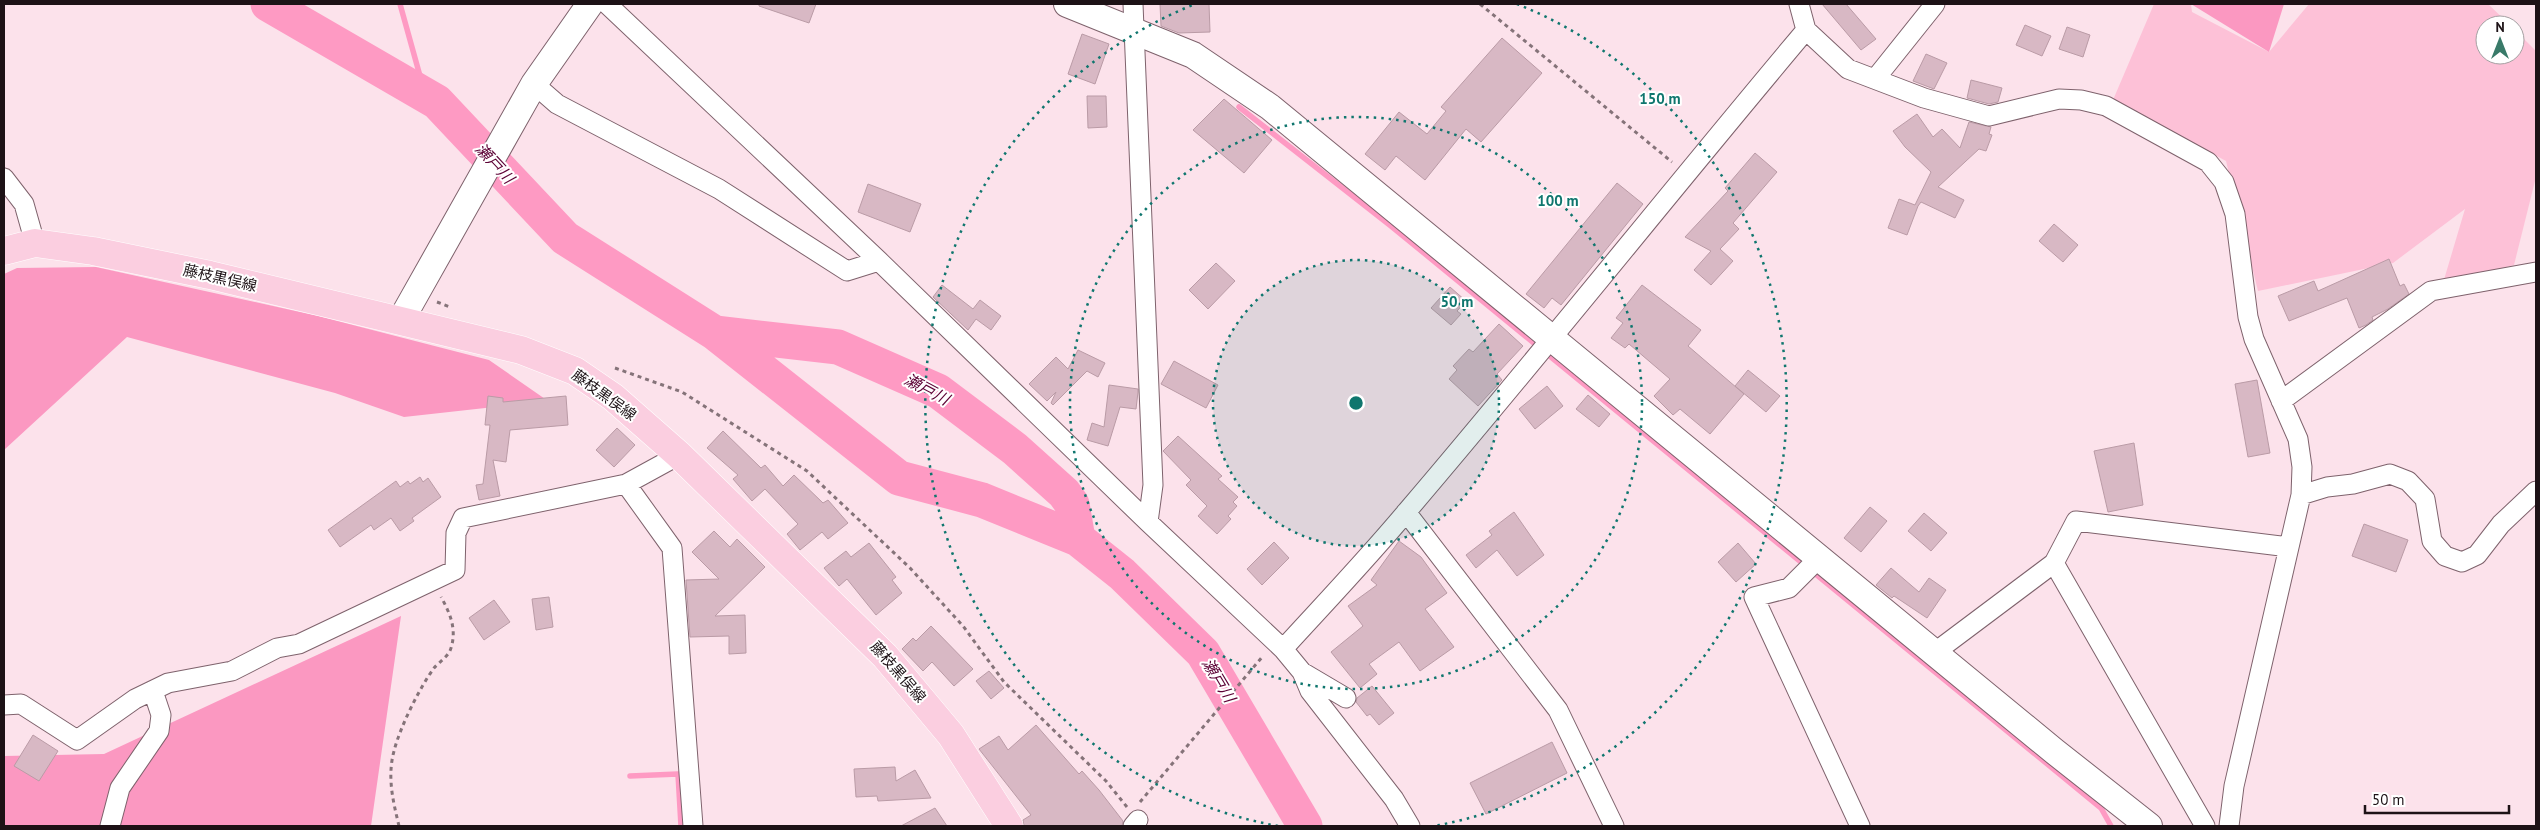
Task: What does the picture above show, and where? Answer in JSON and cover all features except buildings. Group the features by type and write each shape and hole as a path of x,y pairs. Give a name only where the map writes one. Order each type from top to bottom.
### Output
{"main road":[{"name":"藤枝黒俣線","path":"4,252 35,243 93,251 210,275 521,350 575,371 613,397 680,455 885,656 951,735 1010,826"}],"street":[{"path":"401,320 534,84 590,4"},
{"path":"607,4 879,260 1148,522 1275,650 1302,672 1346,698"},
{"path":"1067,4 1193,55 1270,107 1934,653 2149,826"},
{"path":"1133,4 1153,485 1148,522"},
{"path":"1799,4 1806,30 1848,69 1924,98 1989,116 2059,99 2082,100 2106,106 2208,162 2224,182 2235,214 2250,324 2254,339 2298,440 2302,467 2301,495 2234,786 2229,826"},
{"path":"1875,79 1935,4"},
{"path":"1275,650 1406,512 1552,339 1685,173 1806,30"},
{"path":"534,84 557,104 719,189 846,271 879,260"},
{"path":"4,178 24,204 35,243"},
{"path":"2281,401 2431,291 2536,272"},
{"path":"4,705 21,704 77,740 135,699 168,683 232,672 277,648 300,644 454,570 456,533 463,518 626,484 680,455"},
{"path":"2301,495 2327,486 2353,484 2390,474 2408,481 2425,499 2432,542 2445,556 2462,562 2477,555 2501,524 2536,491"},
{"path":"626,484 672,548 693,826"},
{"path":"1406,512 1558,710 1614,826"},
{"path":"1934,653 2054,563 2076,520 2289,547"},
{"path":"1819,558 1789,588 1754,597 1860,826"},
{"path":"2054,563 2205,826"},
{"path":"1302,672 1310,691 1394,799 1410,826"},
{"path":"110,826 120,788 159,731 162,715 153,690"}],"path":[{"path":"1480,4 1685,173"},
{"path":"682,392 807,471 866,526 910,568 963,626 1004,682 1106,781 1134,820 1275,650"},
{"path":"399,826 390,786 394,751 418,695 434,669 451,650 454,632 450,613 432,582"}],"shaded area":[{"path":"2154,4 2191,4 2192,12 2269,52 2309,4 2488,4 2500,15 2475,15 2475,65 2525,65 2525,40 2536,51 2536,177 2514,265 2443,283 2465,209 2393,263 2258,291 2226,161 2113,100"},
{"path":"2191,4 2284,4 2269,52"},
{"path":"96,267 318,316 489,360 548,401 404,417 335,393 127,337 4,450 4,274 17,268"},
{"path":"401,616 371,826 4,826 4,756 104,754"}],"waterway":[{"name":"瀬戸川","path":"268,4 437,102 565,238 715,333 899,478 982,500 1078,539 1122,574 1203,653 1305,826"},
{"path":"400,4 420,76 437,102"},
{"path":"1239,107 1391,226 2101,808 2111,826"},
{"name":"瀬戸川","path":"715,333 838,347 938,391 1015,449 1064,493 1072,504 1078,539"},
{"path":"630,776 678,774 681,826"}]}
